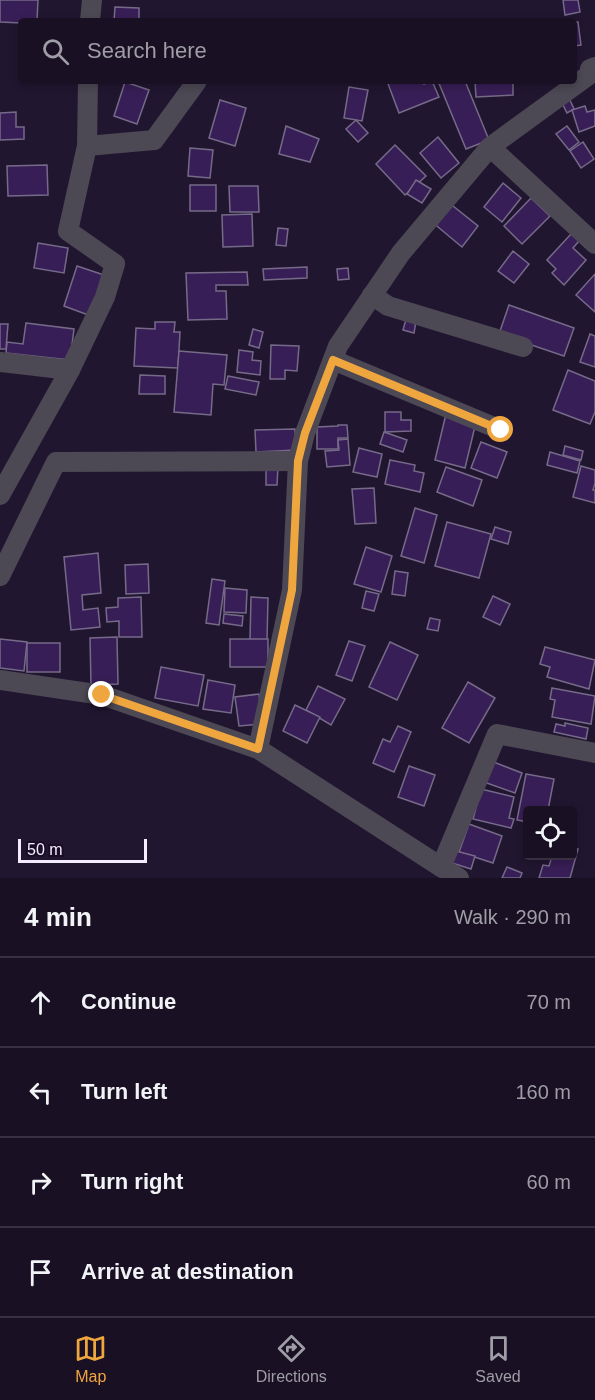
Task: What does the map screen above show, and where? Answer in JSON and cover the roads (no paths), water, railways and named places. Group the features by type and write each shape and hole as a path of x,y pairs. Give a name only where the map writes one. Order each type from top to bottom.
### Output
{"street":[{"path":"90,18 92,0"},
{"path":"577,84 589,75 590,69 595,67"},
{"path":"0,495 70,370 105,297 115,264 68,231 87,146 88,84"},
{"path":"87,146 154,140 194,84"},
{"path":"258,749 292,590 298,461 305,433 338,346 401,253 490,147 577,84"},
{"path":"490,147 595,244"},
{"path":"372,295 388,306 523,347"},
{"path":"333,360 501,430"},
{"path":"0,362 70,370"},
{"path":"0,576 56,462 298,461"},
{"path":"0,680 102,695 258,749 459,878"},
{"path":"441,867 496,734 595,753"}]}
